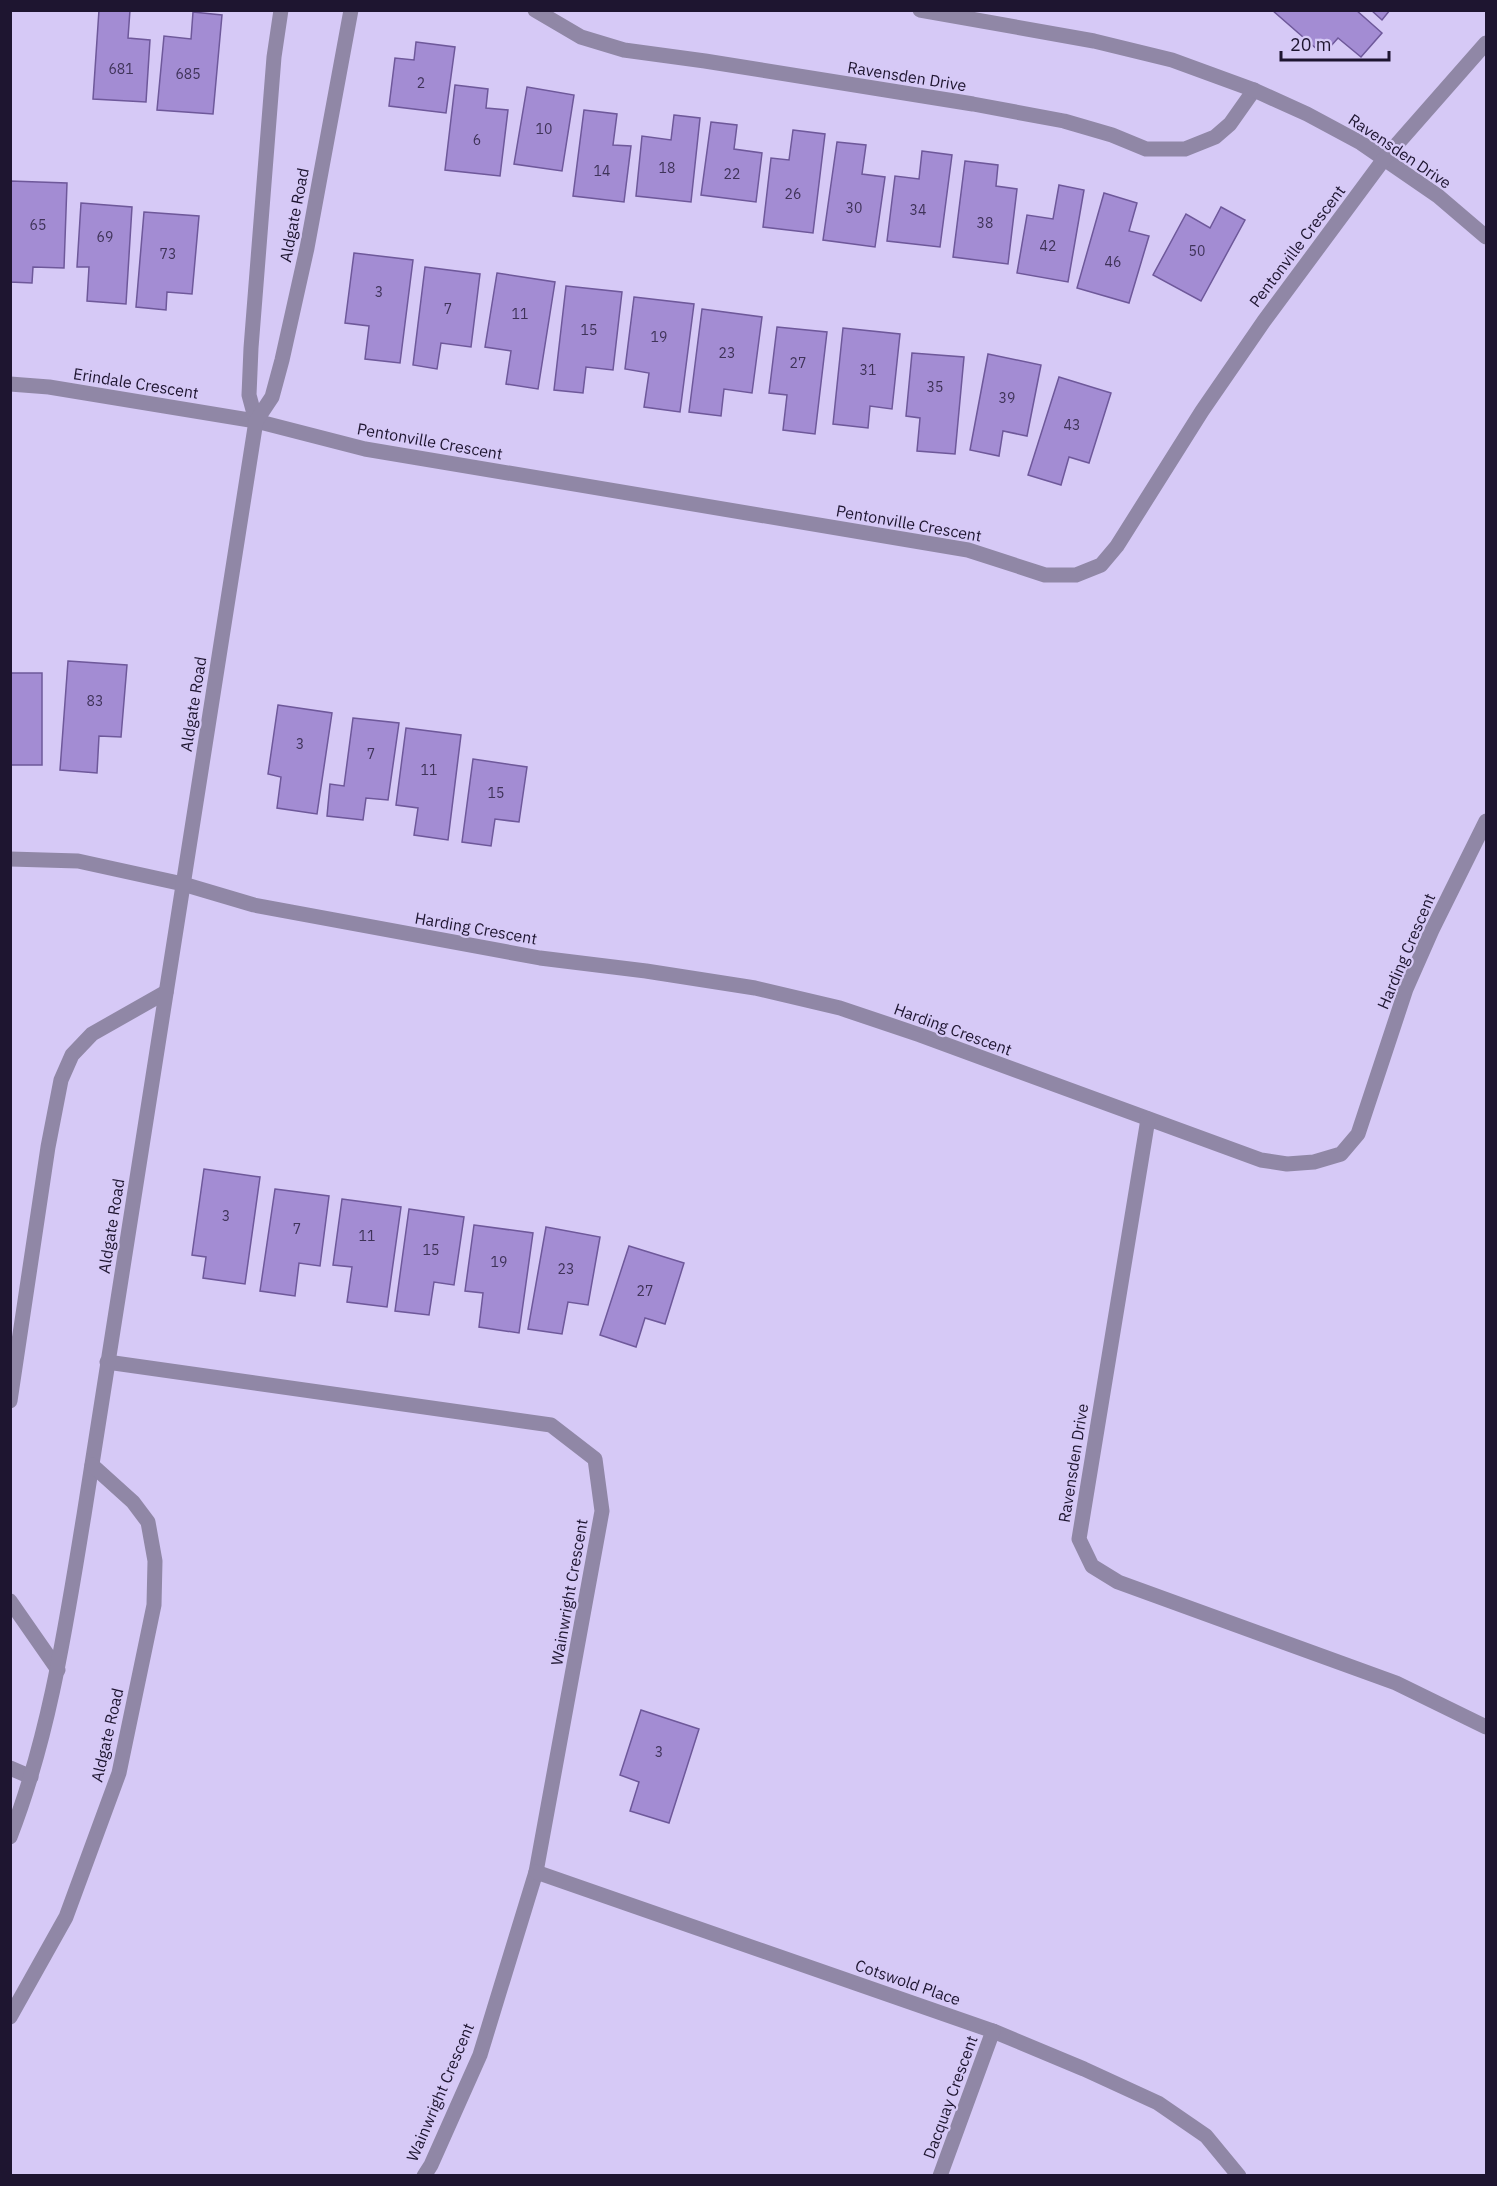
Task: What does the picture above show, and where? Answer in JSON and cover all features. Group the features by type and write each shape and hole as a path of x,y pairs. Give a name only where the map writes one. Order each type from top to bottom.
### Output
{"street":[{"name":"Aldgate Road","path":"10,1837 25,1799 58,1670 256,421 249,395 251,348 274,57 281,10"},
{"name":"Aldgate Road","path":"256,421 272,397 282,360 307,248 351,10"},
{"name":"Ravensden Drive","path":"535,10 582,37 624,50 705,61 1064,121 1112,135 1146,149 1185,149 1215,137 1230,124 1254,90"},
{"name":"Ravensden Drive","path":"920,10 1094,41 1172,60 1254,90 1361,143 1438,196 1486,237"},
{"name":"Pentonville Crescent","path":"256,421 365,449 968,550 1045,575 1076,575 1101,566 1117,546 1202,411 1264,321 1384,159 1486,43"},
{"name":"Erindale Crescent","path":"10,384 49,387 256,421"},
{"name":"Harding Crescent","path":"10,859 78,861 183,884 254,905 540,958 755,988 840,1008 1261,1160 1287,1164 1314,1162 1341,1154 1358,1134 1406,990 1431,930 1486,820"},
{"path":"10,1401 48,1147 61,1080 72,1055 92,1034 166,993"},
{"name":"Ravensden Drive","path":"1148,1119 1078,1539 1092,1566 1118,1582 1396,1683 1486,1727"},
{"name":"Wainwright Crescent","path":"107,1362 551,1425 595,1459 602,1511 536,1872 480,2055 431,2165 424,2175"},
{"name":"Aldgate Road","path":"10,2017 66,1917 119,1773 154,1605 155,1561 148,1522 133,1503 92,1465"},
{"path":"10,1601 58,1670"},
{"path":"10,1768 31,1777"},
{"name":"Cotswold Place","path":"536,1872 993,2031 1084,2069 1158,2103 1206,2136 1239,2175"},
{"name":"Dacquay Crescent","path":"940,2175 993,2031"}],"building":[{"path":"99,10 130,10 128,38 150,40 146,102 93,99"},
{"path":"1272,10 1356,10 1382,33 1361,57 1338,38 1330,47 1325,43 1319,51"},
{"path":"1371,10 1390,10 1382,20"},
{"path":"193,12 222,15 213,114 157,110 164,36 191,39"},
{"path":"416,42 455,47 446,113 389,106 395,58 414,60"},
{"path":"455,85 488,89 486,108 508,110 500,176 445,170"},
{"path":"527,87 574,95 562,171 514,164"},
{"path":"584,110 617,114 613,145 631,146 624,202 573,196"},
{"path":"674,115 700,118 691,202 636,196 642,136 671,140"},
{"path":"711,122 737,125 734,149 762,153 756,202 701,195"},
{"path":"793,130 825,134 813,233 763,227 771,158 789,160"},
{"path":"837,142 866,145 862,174 885,177 875,247 823,240"},
{"path":"922,151 952,155 940,247 887,241 895,176 919,179"},
{"path":"965,161 998,165 996,186 1017,189 1008,264 953,257"},
{"path":"10,181 67,183 64,268 33,267 32,283 10,282"},
{"path":"1059,185 1084,190 1068,282 1017,273 1027,215 1053,219"},
{"path":"1104,193 1137,203 1129,231 1149,236 1129,303 1077,288"},
{"path":"81,203 132,207 126,304 87,301 89,267 77,267"},
{"path":"1221,207 1245,220 1201,301 1153,275 1186,214 1210,228"},
{"path":"144,212 199,216 192,294 167,292 166,310 136,307"},
{"path":"354,253 413,260 400,363 365,359 369,326 345,323"},
{"path":"425,267 480,274 471,347 441,343 437,369 413,365"},
{"path":"497,273 555,282 538,389 506,384 511,351 485,347"},
{"path":"566,286 622,292 613,370 586,367 583,393 554,390"},
{"path":"634,297 694,304 680,412 644,407 649,373 625,369"},
{"path":"702,309 762,317 752,393 724,389 721,416 689,412"},
{"path":"777,327 827,332 815,434 783,430 787,395 769,393"},
{"path":"843,328 900,334 892,409 870,406 868,428 833,424"},
{"path":"912,353 964,357 955,454 917,451 920,418 906,416"},
{"path":"988,354 1041,365 1027,436 1003,431 999,456 970,450"},
{"path":"1059,377 1111,393 1089,463 1069,457 1061,485 1028,475"},
{"path":"68,661 127,665 121,737 99,736 97,773 60,770"},
{"path":"10,673 42,673 42,765 10,765"},
{"path":"278,705 332,713 317,814 277,808 281,777 268,774"},
{"path":"353,718 399,723 388,800 366,798 363,820 327,816 330,784 344,786"},
{"path":"406,728 461,735 448,840 414,835 418,808 396,805"},
{"path":"473,759 527,767 519,822 495,819 491,846 462,842"},
{"path":"204,1169 260,1177 245,1284 203,1278 206,1257 192,1255"},
{"path":"275,1189 329,1196 320,1266 299,1263 295,1296 260,1291"},
{"path":"342,1199 401,1207 387,1307 347,1302 352,1267 333,1265"},
{"path":"409,1209 464,1217 454,1285 434,1282 429,1315 395,1311"},
{"path":"474,1225 533,1233 519,1333 479,1327 483,1293 465,1291"},
{"path":"546,1227 600,1237 588,1305 568,1302 562,1334 528,1329"},
{"path":"629,1246 684,1263 665,1324 645,1318 636,1347 600,1335"},
{"path":"641,1710 699,1729 669,1823 630,1811 639,1782 620,1775"}]}
